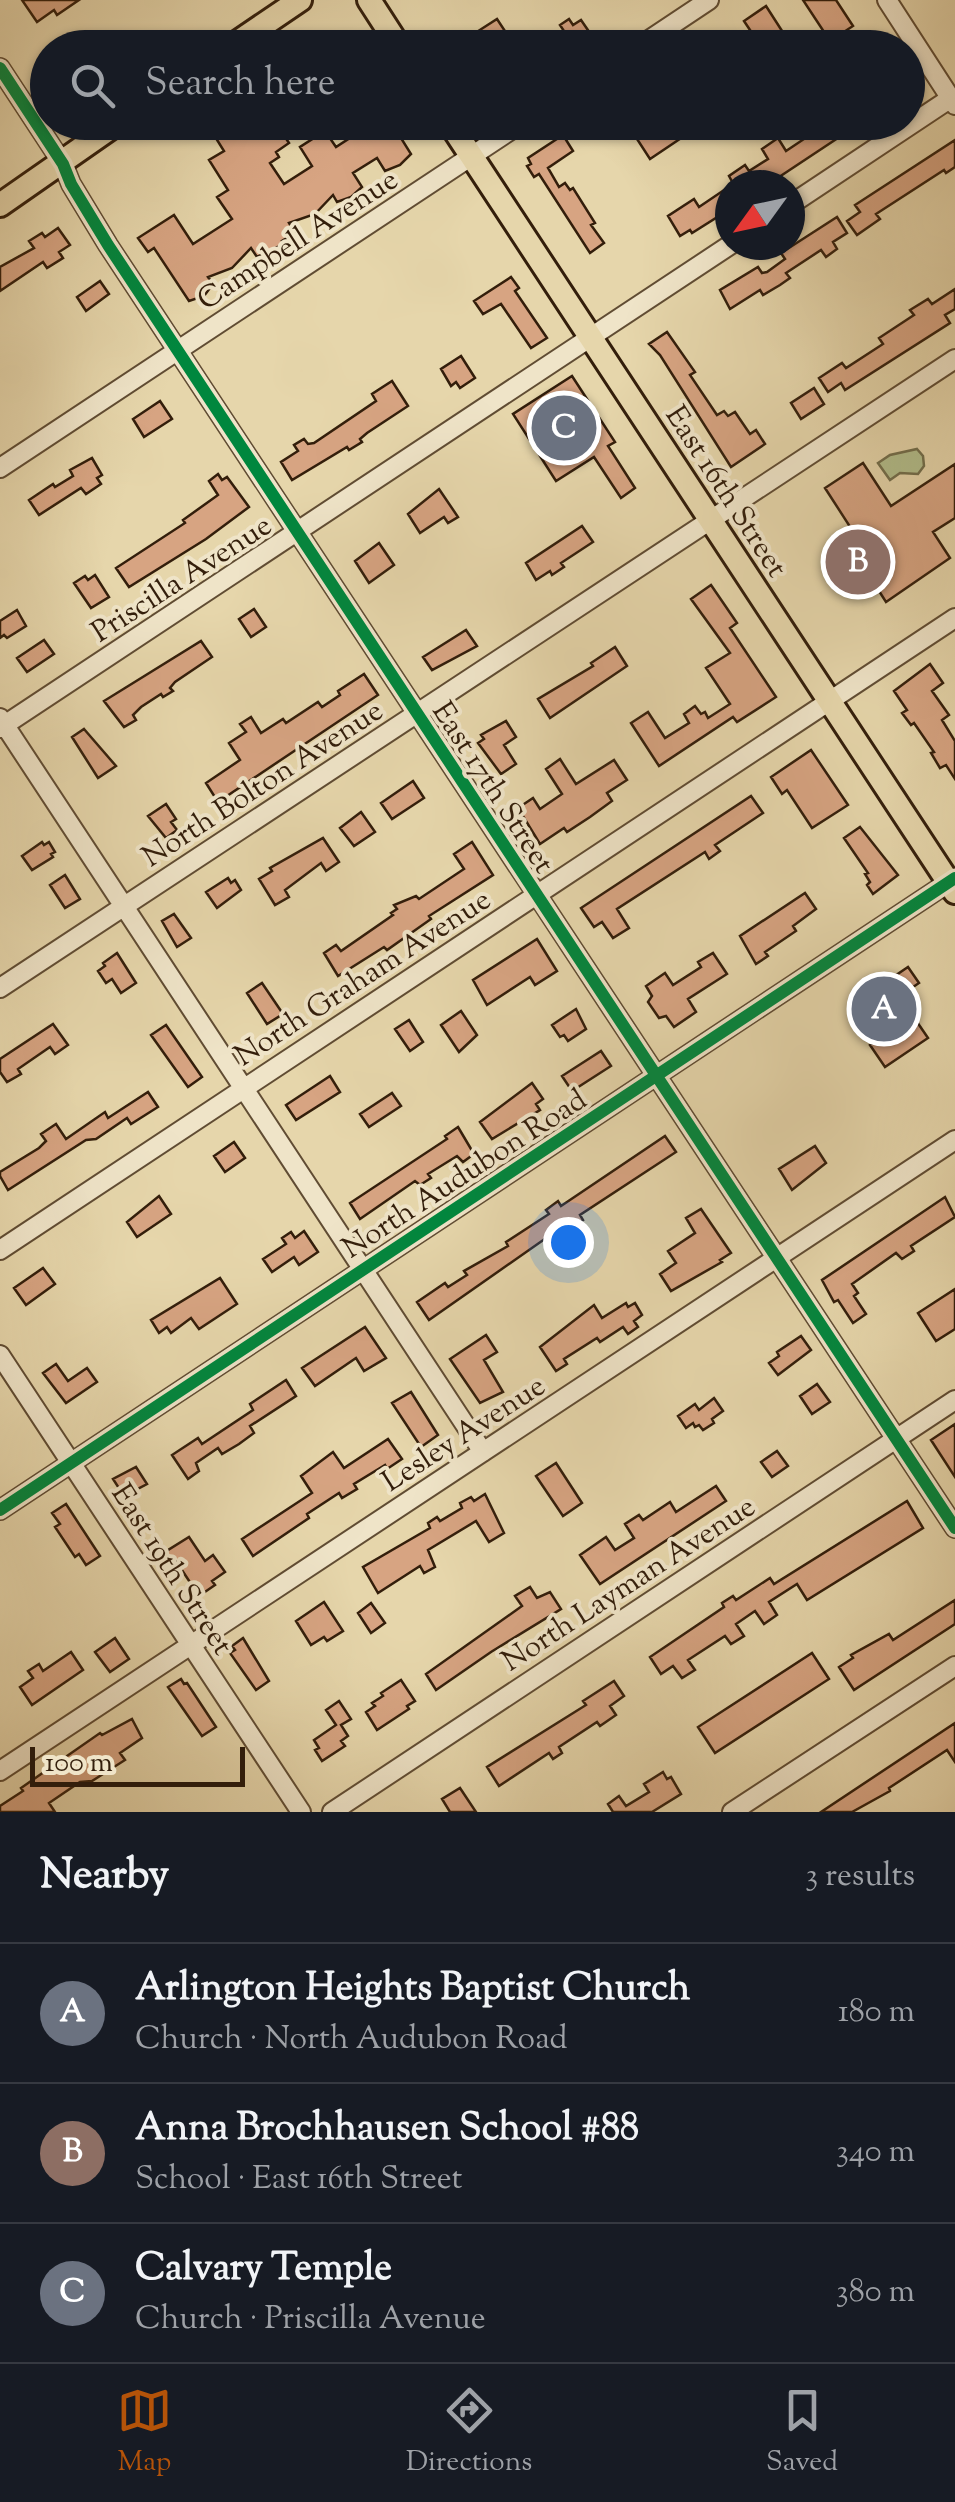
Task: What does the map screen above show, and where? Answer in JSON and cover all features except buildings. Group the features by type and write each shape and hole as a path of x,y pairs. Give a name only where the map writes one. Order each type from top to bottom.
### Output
{"main road":[{"path":"255,30 300,0"},
{"path":"369,0 388,30"},
{"path":"0,205 96,140"},
{"name":"East 16th Street","path":"461,140 953,884"}],"street":[{"path":"664,30 709,0"},
{"path":"887,0 907,30"},
{"path":"925,58 953,101 925,119"},
{"name":"East 17th Street","path":"0,68 30,114"},
{"name":"East 17th Street","path":"47,140 71,184 416,714 955,1528"},
{"name":"Campbell Avenue","path":"0,468 496,140"},
{"path":"805,195 892,140"},
{"name":"Priscilla Avenue","path":"2,723 715,255"},
{"name":"North Bolton Avenue","path":"0,988 955,359"},
{"name":"North Graham Avenue","path":"0,1250 955,618"},
{"path":"2,723 483,1452"},
{"name":"North Audubon Road","path":"0,1510 953,884"},
{"name":"Lesley Avenue","path":"0,1771 955,1140"},
{"name":"East 19th Street","path":"0,1355 301,1812"},
{"name":"North Layman Avenue","path":"332,1812 955,1400"},
{"path":"732,1812 955,1666"}],"green space":[{"path":"917,449 924,466 918,474 900,473 890,480 878,463 890,455"}],"cycle path":[{"path":"0,68 30,114"},
{"path":"47,140 108,245 955,1528"},
{"path":"0,1510 955,878"}],"place":[{"name":"Calvary Temple","path":"564,428"},
{"name":"Anna Brochhausen School #88","path":"858,562"},
{"name":"Arlington Heights Baptist Church","path":"884,1009"}]}
